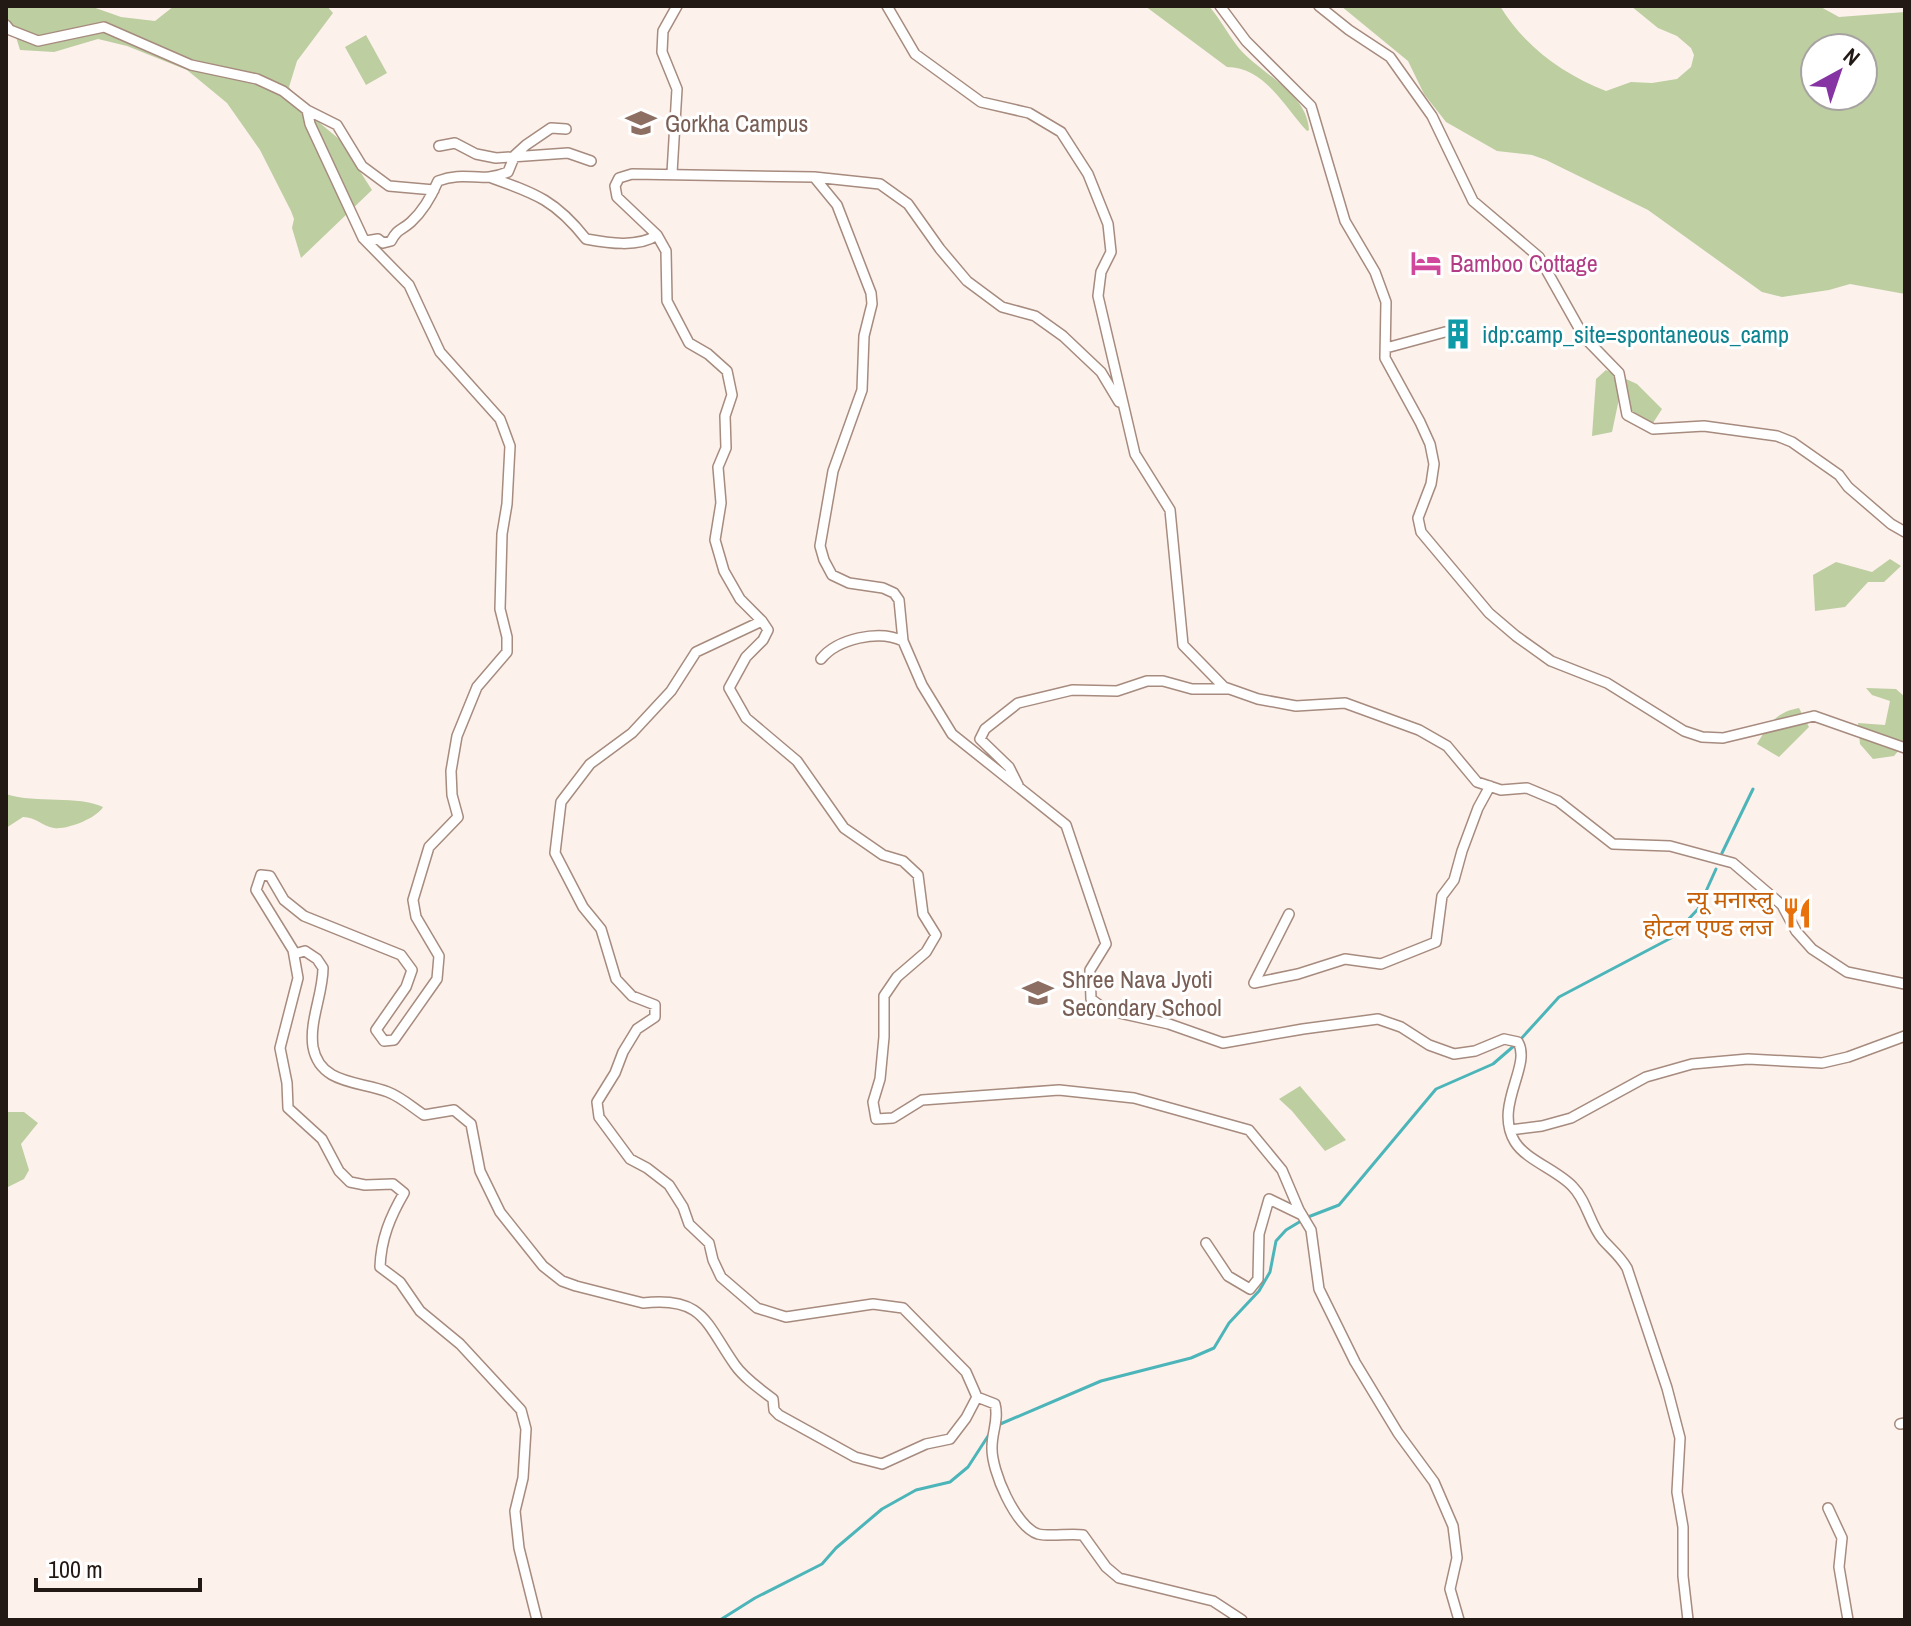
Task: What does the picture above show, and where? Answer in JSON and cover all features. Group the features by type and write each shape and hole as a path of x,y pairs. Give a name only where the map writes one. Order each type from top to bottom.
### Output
{"street":[{"path":"672,173 677,89 662,52 663,31 677,6"},
{"path":"887,6 915,54 981,102 1029,113 1061,132 1088,174 1108,224 1111,252 1101,272 1098,296 1135,454 1170,510 1183,645 1224,687 1258,699 1296,706 1345,703 1419,730 1447,746 1477,782 1501,790 1527,788 1558,801 1613,844 1670,846 1733,863 1782,905 1796,931 1812,949 1847,972 1905,984"},
{"path":"1220,6 1246,41 1311,106 1345,221 1375,272 1386,302 1385,358 1430,444 1434,464 1431,484 1418,518 1421,532 1489,613 1551,661 1607,683 1684,731 1702,737 1723,738 1814,716 1905,748"},
{"path":"1319,6 1390,57 1432,116 1473,201 1539,257 1584,337 1619,373 1627,415 1653,429 1704,426 1777,436 1792,442 1839,475 1848,487 1905,532"},
{"path":"6,25 10,30 38,41 104,27 191,65 257,79 283,91 307,110 337,125 362,166 389,186 434,190"},
{"path":"307,110 310,124 366,241 409,285 440,352 500,419 510,446 502,534 500,609 507,637 507,652 477,687 457,736 451,771 452,795 458,817 429,847 413,900 416,917 439,956 437,979 394,1040 384,1041 376,1030 406,987 412,970 401,955 304,916 284,900 270,876 261,875 256,890 294,954 298,978 280,1048 288,1108 322,1139 339,1171 350,1182 393,1184 404,1193 387,1227 381,1247 380,1267 400,1282 420,1311 460,1344 521,1410 526,1429 523,1478 515,1511 519,1548 537,1620"},
{"path":"492,178 508,172 526,145 551,128 566,129"},
{"path":"439,146 455,143 476,154 515,158 568,153 591,161"},
{"path":"1127,420 1101,372 1063,336 1035,316 1002,307 967,281 908,204 880,184 814,177 672,173 632,174 619,178 615,186 617,197 657,235 666,251 667,301 689,343 708,354 727,371 732,395 725,416 726,448 718,467 721,503 715,540 724,571 740,599 768,630 763,640 746,657 729,688 746,718 797,761 844,828 883,855 903,861 918,875 923,914 936,935 926,952 897,977 884,996 880,1079 873,1102 876,1119 893,1118 922,1100 1059,1090 1134,1098 1249,1130 1282,1170 1311,1230 1319,1289 1355,1362 1398,1433 1434,1482 1453,1526 1457,1558 1450,1589 1459,1620"},
{"path":"366,241 391,241 398,229 409,225 438,181 467,175 492,178 536,194 566,214 586,239 608,243 636,242 649,241 657,235"},
{"path":"814,177 837,205 871,293 872,304 864,336 862,390 833,471 820,546 832,575 849,583 883,588 894,593 899,600 903,641 922,685 952,734 1066,825 1106,944 1090,970 1091,999 1106,1010 1169,1024 1223,1043 1378,1019 1454,1054 1475,1051 1504,1039 1518,1042 1523,1050 1508,1113 1516,1145 1574,1187 1603,1240 1619,1253 1627,1268 1667,1388 1680,1438 1677,1492 1683,1527 1683,1576 1688,1620"},
{"path":"1386,348 1445,332"},
{"path":"762,621 696,652 671,691 632,733 590,764 561,802 555,853 583,907 601,929 616,979 632,996 655,1005 655,1017 637,1029 597,1102 599,1117 630,1159 669,1185 683,1207 689,1224 709,1243 721,1277 757,1308 786,1317 873,1304 903,1308 966,1372 977,1397 995,1404 998,1417 992,1448 997,1476 1028,1530 1042,1535 1083,1535 1106,1567 1119,1578 1213,1601 1242,1620"},
{"path":"821,659 830,647 861,638 892,636 903,641"},
{"path":"1019,788 1009,767 980,739 985,729 1018,703 1072,690 1117,691 1147,681 1163,681 1192,689 1230,689"},
{"path":"1289,914 1254,983 1298,974 1345,959 1381,964 1436,942 1442,896 1454,880 1472,822 1490,786"},
{"path":"294,954 305,951 317,959 323,968 313,1035 313,1050 320,1062 340,1081 384,1090 424,1115 454,1110 464,1116 471,1124 480,1171 500,1212 543,1266 562,1281 643,1303 688,1306 713,1328 736,1366 773,1399 774,1410 779,1415 855,1457 882,1464 926,1444 950,1439 977,1397"},
{"path":"1510,1130 1571,1118 1646,1077 1692,1064 1748,1059 1822,1063 1905,1036"},
{"path":"1206,1243 1228,1276 1250,1289 1258,1279 1259,1234 1269,1199 1302,1215"},
{"path":"1828,1508 1842,1538 1839,1567 1848,1620"}],"green space":[{"path":"6,6 90,6 121,17 155,21 174,6 327,6 333,13 297,61 289,87 303,109 339,139 372,190 301,258 292,228 294,219 291,211 260,150 227,103 187,70 127,46 98,39 54,52 20,50 12,24 6,18"},
{"path":"1145,6 1209,6 1238,47 1300,105 1309,130 1263,81 1240,69 1227,67"},
{"path":"1341,6 1500,6 1521,34 1546,57 1606,91 1631,82 1677,79 1691,67 1694,55 1691,48 1677,36 1658,28 1631,6 1819,6 1839,17 1905,12 1905,294 1850,284 1782,297 1762,292 1648,210 1546,160 1497,151 1446,122 1424,94 1408,61"},
{"path":"366,35 387,73 366,85 345,47"},
{"path":"1606,370 1637,384 1662,409 1653,423 1636,417 1619,399 1612,432 1592,436 1596,379"},
{"path":"1890,559 1901,566 1884,582 1868,582 1845,607 1815,611 1813,575 1836,562 1872,572"},
{"path":"1866,688 1896,689 1905,697 1905,743 1894,756 1873,759 1860,744 1858,723 1885,725 1890,701 1872,695"},
{"path":"1799,708 1809,727 1779,757 1757,744 1774,720 1784,712"},
{"path":"6,794 31,799 82,801 103,807 88,819 66,827 54,828 23,817 6,828"},
{"path":"1300,1086 1346,1140 1325,1151 1279,1099"},
{"path":"6,1112 24,1112 38,1123 21,1144 29,1170 24,1179 6,1188"}],"waterway":[{"path":"1722,853 1753,789"},
{"path":"1520,1040 1559,997 1671,938 1698,909 1716,869"},
{"path":"1308,1217 1339,1205 1436,1089 1493,1064 1515,1045"},
{"path":"998,1425 1101,1381 1191,1358 1214,1348 1229,1323 1259,1291 1270,1272 1276,1241 1301,1221"},
{"path":"720,1620 755,1598 822,1564 882,1509 916,1490 950,1482 968,1467 990,1433"}],"place":[{"name":"Gorkha Campus","path":"641,123"},
{"name":"Bamboo Cottage","path":"1426,263"},
{"name":"idp:camp_site=spontaneous_camp","path":"1458,334"},
{"name":"न्यू मनास्लु होटल एण्ड लज","path":"1797,913"},
{"name":"Shree Nava Jyoti Secondary School","path":"1038,993"}]}
